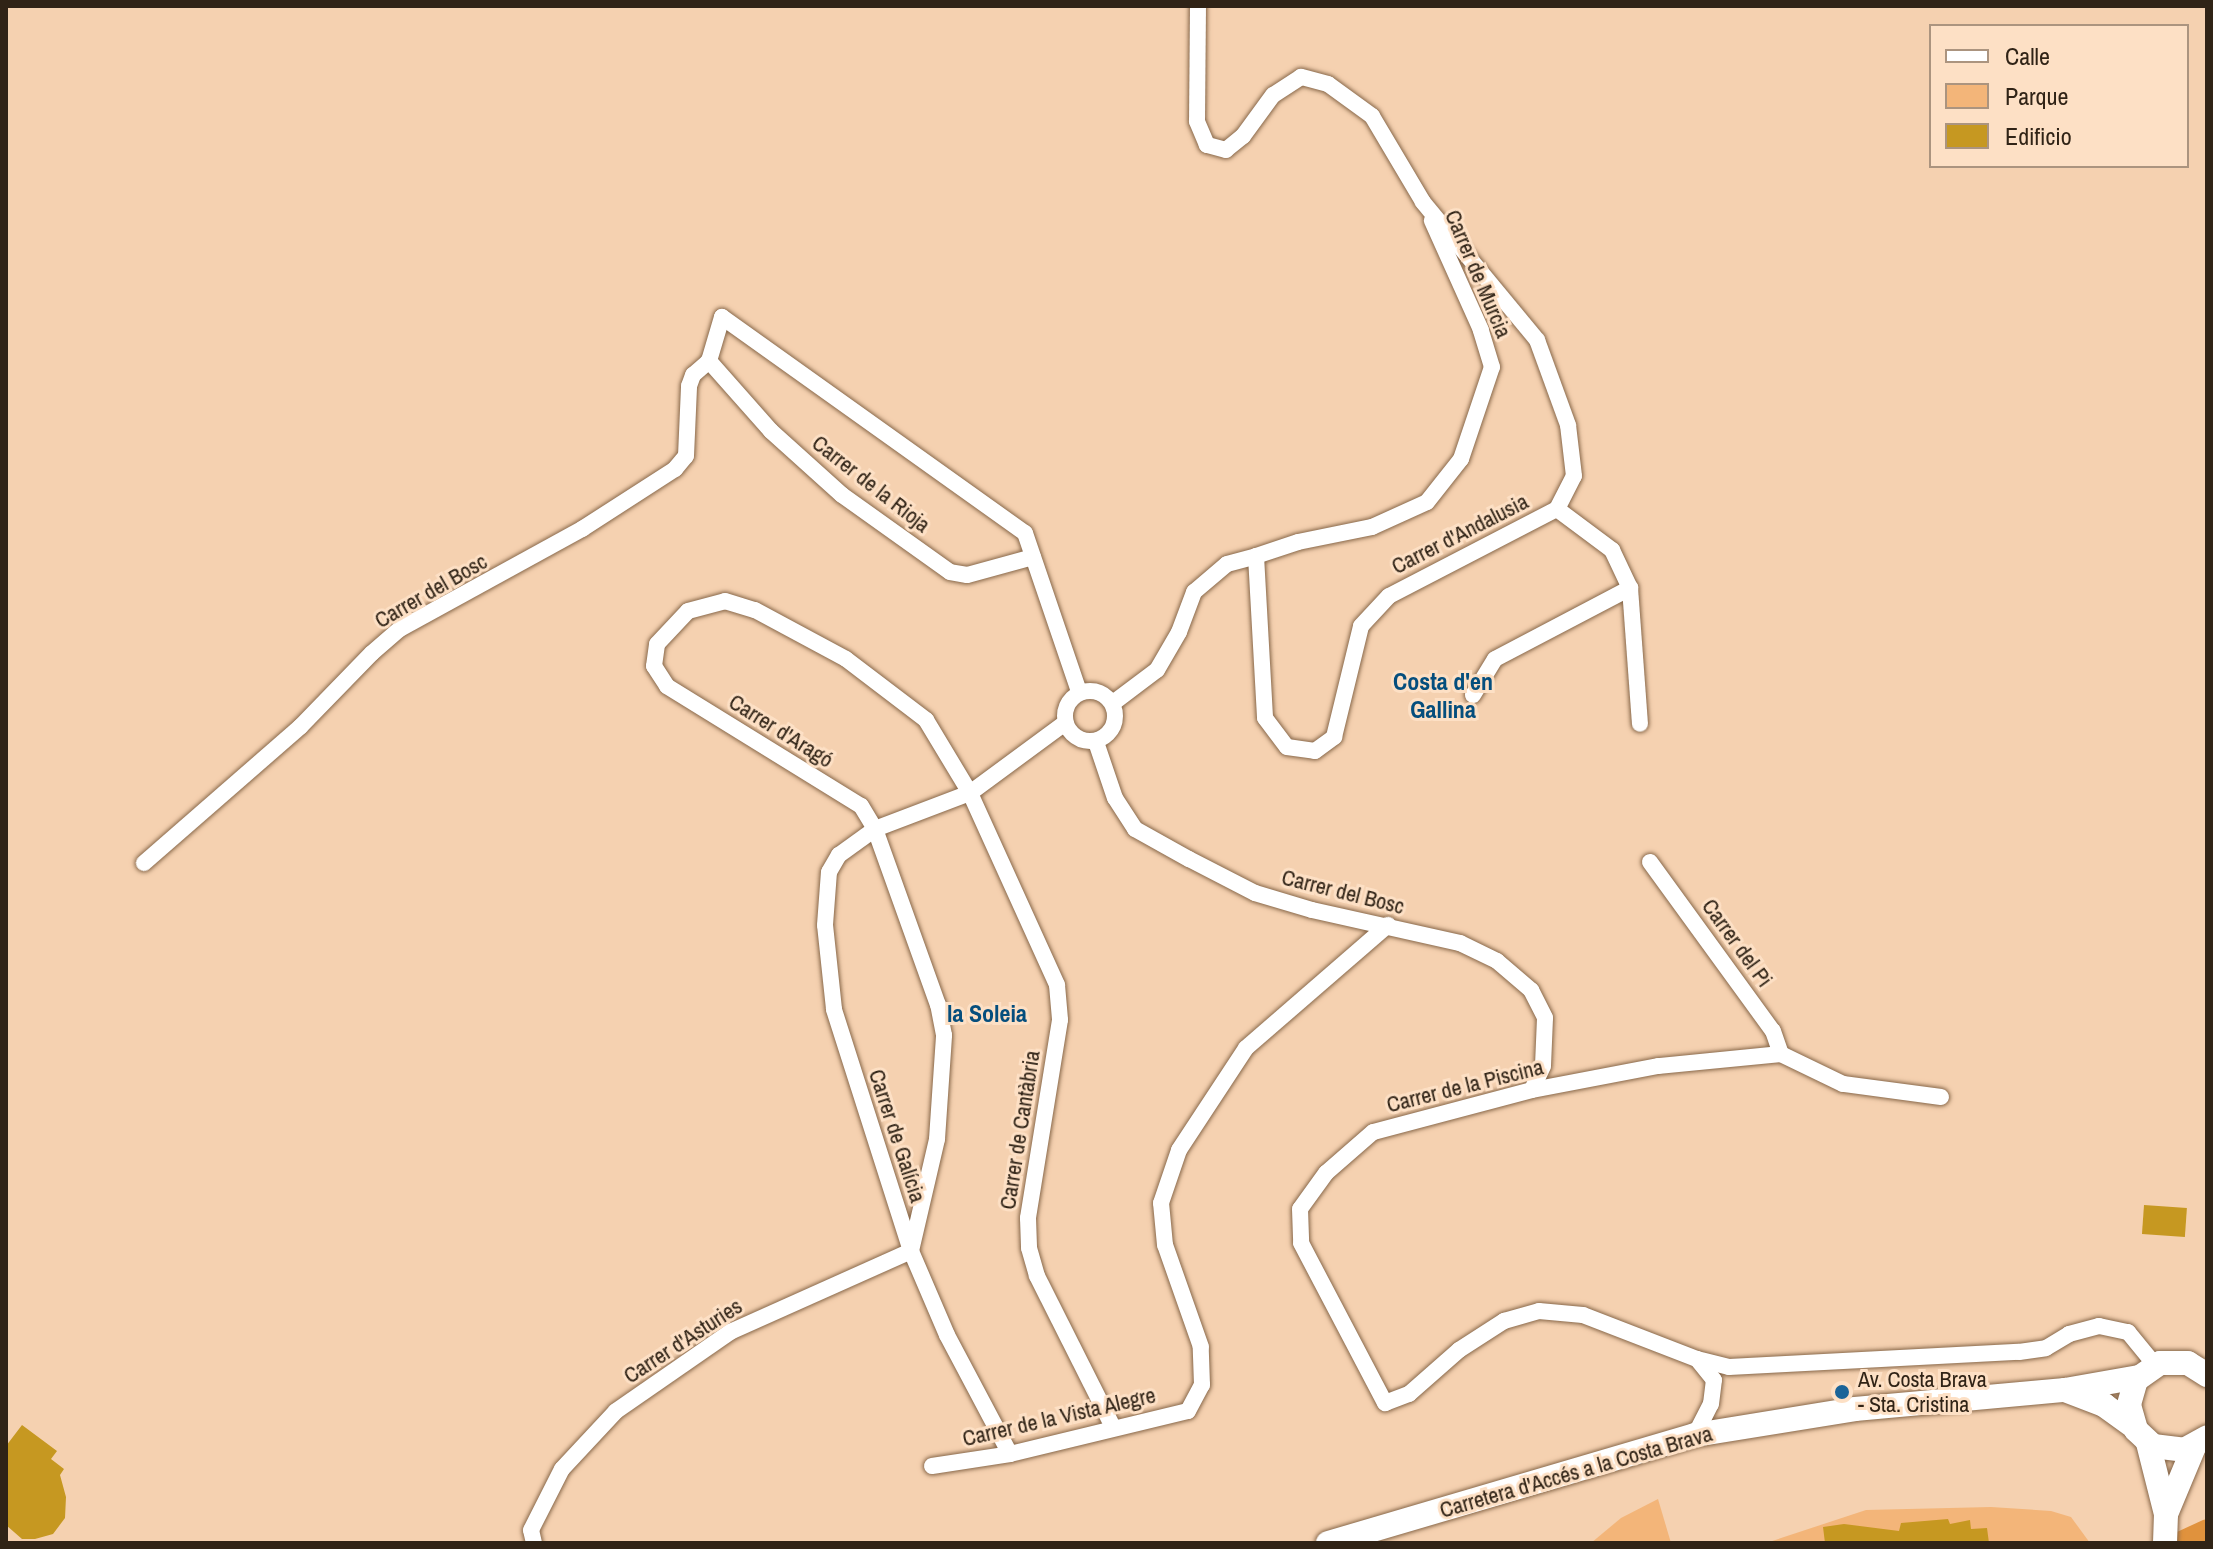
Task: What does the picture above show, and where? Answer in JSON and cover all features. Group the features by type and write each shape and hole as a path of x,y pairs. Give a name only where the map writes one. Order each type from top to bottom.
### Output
{"main road":[{"name":"Carretera d'Accés a la Costa Brava","path":"1328,1543 1695,1435 1855,1409 2065,1390 2183,1362 2207,1375"},
{"path":"2147,1371 2129,1400 2166,1514 2165,1543"},
{"path":"2065,1390 2104,1405 2141,1435 2173,1451 2200,1442"},
{"path":"2166,1514 2200,1442"}],"street":[{"name":"Carrer d'Andalusia","path":"1198,6 1197,121 1207,145 1226,150 1243,136 1273,95 1301,77 1328,84 1372,116 1423,202 1537,340 1568,425 1574,476 1557,509 1389,596 1361,626 1334,737 1315,751 1287,747 1265,718 1256,556"},
{"name":"Carrer de Murcia","path":"1256,556 1298,542 1372,527 1427,502 1461,459 1492,367 1481,330 1423,202"},
{"path":"709,361 722,317 1025,533 1079,692"},
{"name":"Carrer de la Rioja","path":"709,361 771,431 842,495 950,572 967,575 1033,557"},
{"name":"Carrer del Bosc","path":"144,863 300,727 372,653 400,629 582,529 675,469 686,456 689,386 693,375 709,361"},
{"path":"1557,509 1612,550 1630,588 1640,724"},
{"path":"1113,703 1157,670 1179,632 1194,592 1227,564 1256,556"},
{"path":"1473,695 1495,659 1630,588"},
{"name":"Carrer d'Aragó","path":"911,1251 937,1139 944,1035 938,1005 875,829 861,806 667,686 654,666 657,644 688,611 725,601 755,610 846,659 926,720 970,793"},
{"path":"1098,691 1113,703 1114,727 1096,742 1077,739 1065,723 1066,705 1079,692 1098,691"},
{"name":"Carrer de Galícia","path":"1010,1454 947,1335 911,1251 834,1009 825,925 829,872 839,855 875,829 970,793 1065,723"},
{"name":"Carrer del Bosc","path":"1096,742 1115,798 1135,829 1255,893 1312,910 1460,943 1497,961 1531,990 1545,1018 1543,1066 1532,1090"},
{"name":"Carrer de Cantàbria","path":"970,793 1057,985 1060,1020 1028,1218 1029,1248 1037,1276 1113,1427"},
{"name":"Carrer del Pi","path":"1650,862 1773,1031 1781,1054"},
{"name":"Carrer de la Vista Alegre","path":"932,1466 1010,1454 1188,1411 1202,1385 1201,1347 1165,1245 1161,1203 1179,1150 1246,1048 1388,925"},
{"path":"1781,1054 1843,1084 1941,1097"},
{"name":"Carrer de la Piscina","path":"1781,1054 1658,1066 1532,1090 1373,1132 1326,1173 1300,1209 1301,1243 1385,1403 1409,1394 1459,1350 1504,1321 1539,1311 1583,1315 1697,1359 1729,1367 1757,1368 2019,1352 2046,1348 2069,1334 2099,1326 2128,1332 2147,1371"},
{"name":"Carrer d'Asturies","path":"529,1539 562,1469 616,1411 730,1332 911,1251"},
{"path":"1695,1435 1711,1404 1714,1380 1697,1359"}],"green space":[{"path":"1658,1499 1671,1543 1591,1543 1621,1518"},
{"path":"1991,1507 2051,1511 2071,1517 2090,1543 1766,1543 1866,1510"}],"shaded area":[{"path":"2207,1519 2207,1543 2153,1543 2203,1520"}],"building":[{"path":"2144,1205 2187,1208 2185,1237 2142,1234"},
{"path":"22,1425 57,1451 51,1459 64,1469 60,1475 66,1497 65,1518 53,1534 35,1539 22,1539 6,1525 6,1446"},
{"path":"1948,1519 1950,1524 1970,1520 1971,1529 1987,1528 1989,1543 1825,1543 1823,1527 1844,1524 1899,1531 1901,1523"}],"place":[{"name":"Av. Costa Brava - Sta. Cristina","path":"1842,1392"}],"district":[{"name":"Costa d'en Gallina","path":"1443,696"},
{"name":"la Soleia","path":"987,1014"}]}
